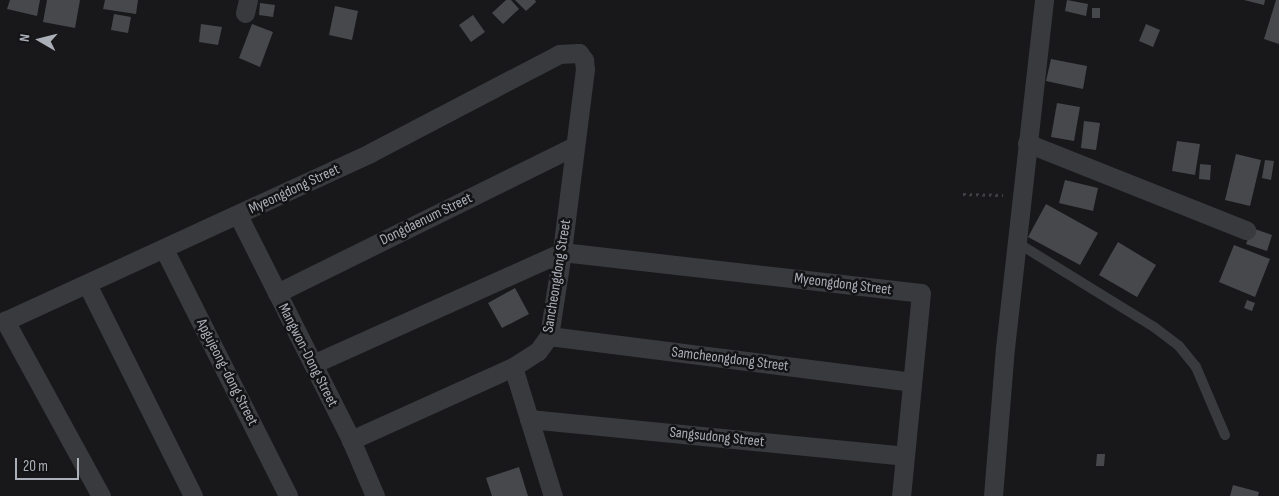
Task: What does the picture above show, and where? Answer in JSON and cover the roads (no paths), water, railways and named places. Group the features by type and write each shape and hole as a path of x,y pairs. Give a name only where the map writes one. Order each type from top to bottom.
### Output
{"street":[{"path":"993,496 1016,242 1044,0"},
{"name":"Sancheongdong Street","path":"351,440 513,367 538,351 549,336 562,252 585,69 584,60 578,53"},
{"name":"Myeongdong Street","path":"101,496 5,321 238,215 429,123 559,54 578,53"},
{"path":"1027,143 1246,230"},
{"name":"Dongdaenum Street","path":"277,293 575,146"},
{"name":"Mangwon-Dong Street","path":"238,215 351,440 375,496"},
{"name":"Apgujeong-dong Street","path":"164,249 288,496"},
{"path":"313,364 562,252"},
{"name":"Myeongdong Street","path":"562,252 921,293 901,496"},
{"path":"87,284 193,496"},
{"name":"Samcheongdong Street","path":"549,336 911,382"},
{"path":"513,367 553,496"},
{"name":"Sangsudong Street","path":"529,419 904,456"}],"lane":[{"path":"1016,242 1154,327 1179,346 1196,367 1225,435"}]}
